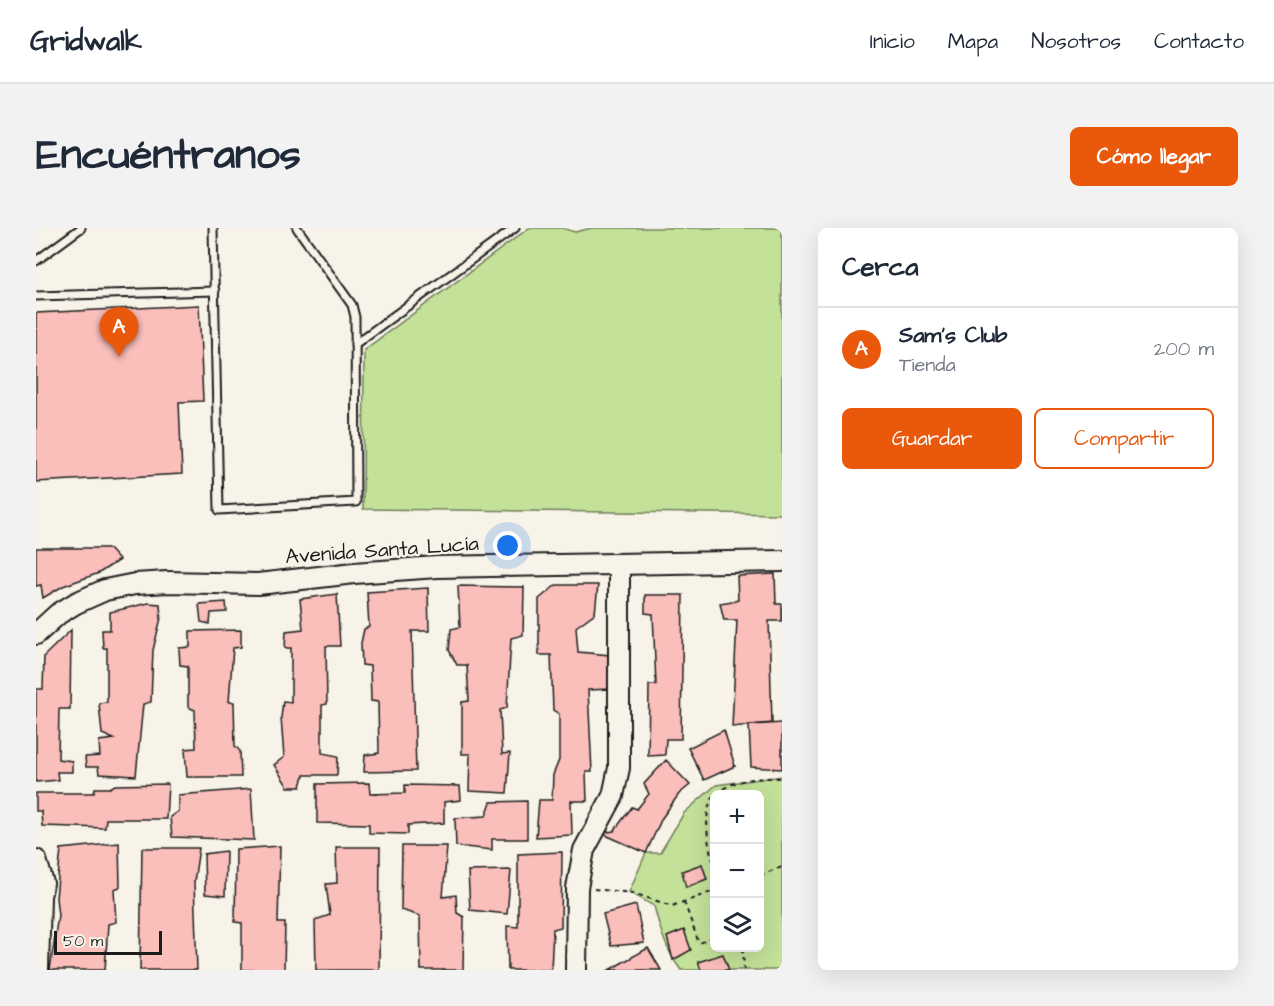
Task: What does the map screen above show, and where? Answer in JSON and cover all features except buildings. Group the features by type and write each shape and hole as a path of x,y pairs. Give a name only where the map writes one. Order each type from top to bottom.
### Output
{"street":[{"name":"Avenida Santa Lucía","path":"36,634 57,614 76,603 105,590 135,584 167,582 258,584 354,573 437,567 782,561"},
{"path":"576,970 577,899 584,850 613,796 619,768 619,565"},
{"path":"36,860 43,884 40,896 38,970"}],"lane":[{"path":"36,261 81,228"},
{"path":"213,228 219,510 356,502 355,317 352,305 297,228"},
{"path":"355,344 515,228"},
{"path":"36,296 215,291"}],"path":[{"path":"723,790 743,781 782,778"},
{"path":"710,804 707,816 710,854"},
{"path":"764,873 782,867"},
{"path":"585,888 633,893 672,906 710,892"},
{"path":"683,902 699,943 710,939"},
{"path":"743,952 744,970"}],"green space":[{"path":"529,228 562,228 575,232 592,228 782,228 782,514 363,509 364,350"},
{"path":"782,776 782,970 681,970 667,947 654,906 629,892 646,853 660,853 684,813 710,790 710,952 764,952 764,790 710,790 716,785"}],"place":[{"name":"Sam's Club","path":"119,357"}]}
